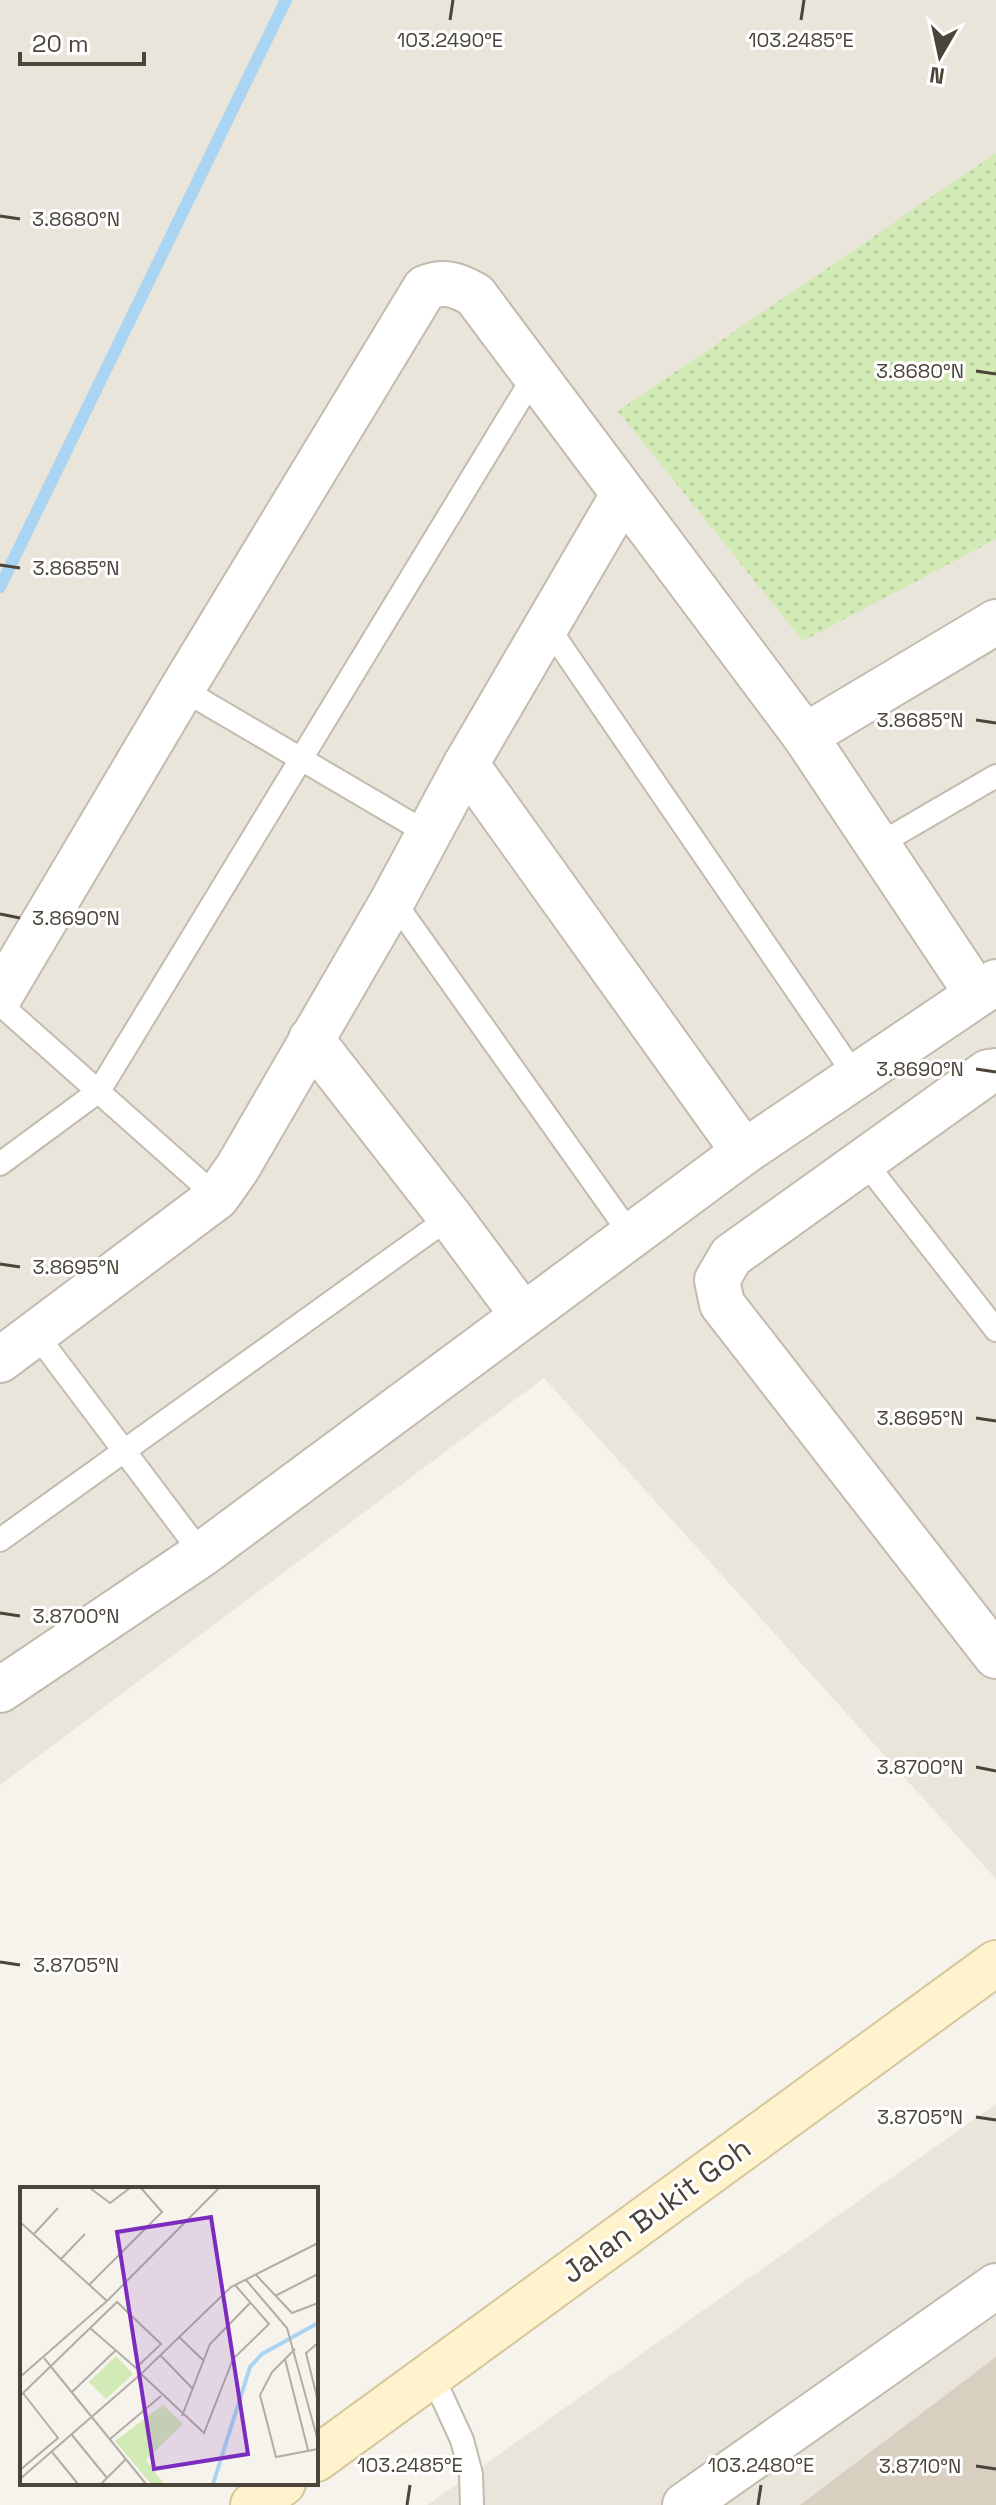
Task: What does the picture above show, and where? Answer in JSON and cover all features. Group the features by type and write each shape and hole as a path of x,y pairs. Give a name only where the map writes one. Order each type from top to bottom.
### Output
{"main road":[{"name":"Jalan Bukit Goh","path":"318,2458 996,1963"},
{"path":"253,2505 280,2485"}],"street":[{"path":"0,996 425,288 437,283 449,284 475,295 805,736 876,846 986,988 744,1152 202,1554 0,1690"},
{"path":"0,1360 217,1197 238,1167 393,900 466,764 623,495"},
{"path":"805,736 996,622"},
{"path":"466,764 744,1152"},
{"path":"311,1039 522,1314"},
{"path":"996,1071 988,1072 731,1256 717,1280 722,1304 996,1656"},
{"path":"685,2505 996,2286"}],"lane":[{"path":"0,1164 99,1091 534,376"},
{"path":"548,627 856,1077"},
{"path":"182,689 427,833"},
{"path":"876,846 996,776"},
{"path":"393,900 631,1235"},
{"path":"0,1004 217,1197"},
{"path":"864,1161 996,1330"},
{"path":"0,1540 450,1217"},
{"path":"36,1334 202,1554"},
{"path":"432,2375 462,2440 471,2474 472,2505"}],"shaded area":[{"path":"0,0 996,0 996,1879 544,1378 0,1785"},
{"path":"996,2104 996,2505 427,2505"}],"green space":[{"path":"996,153 996,539 803,641 618,411"}],"building":[{"path":"996,2357 996,2505 800,2505"}],"waterway":[{"path":"0,587 286,0"}]}
